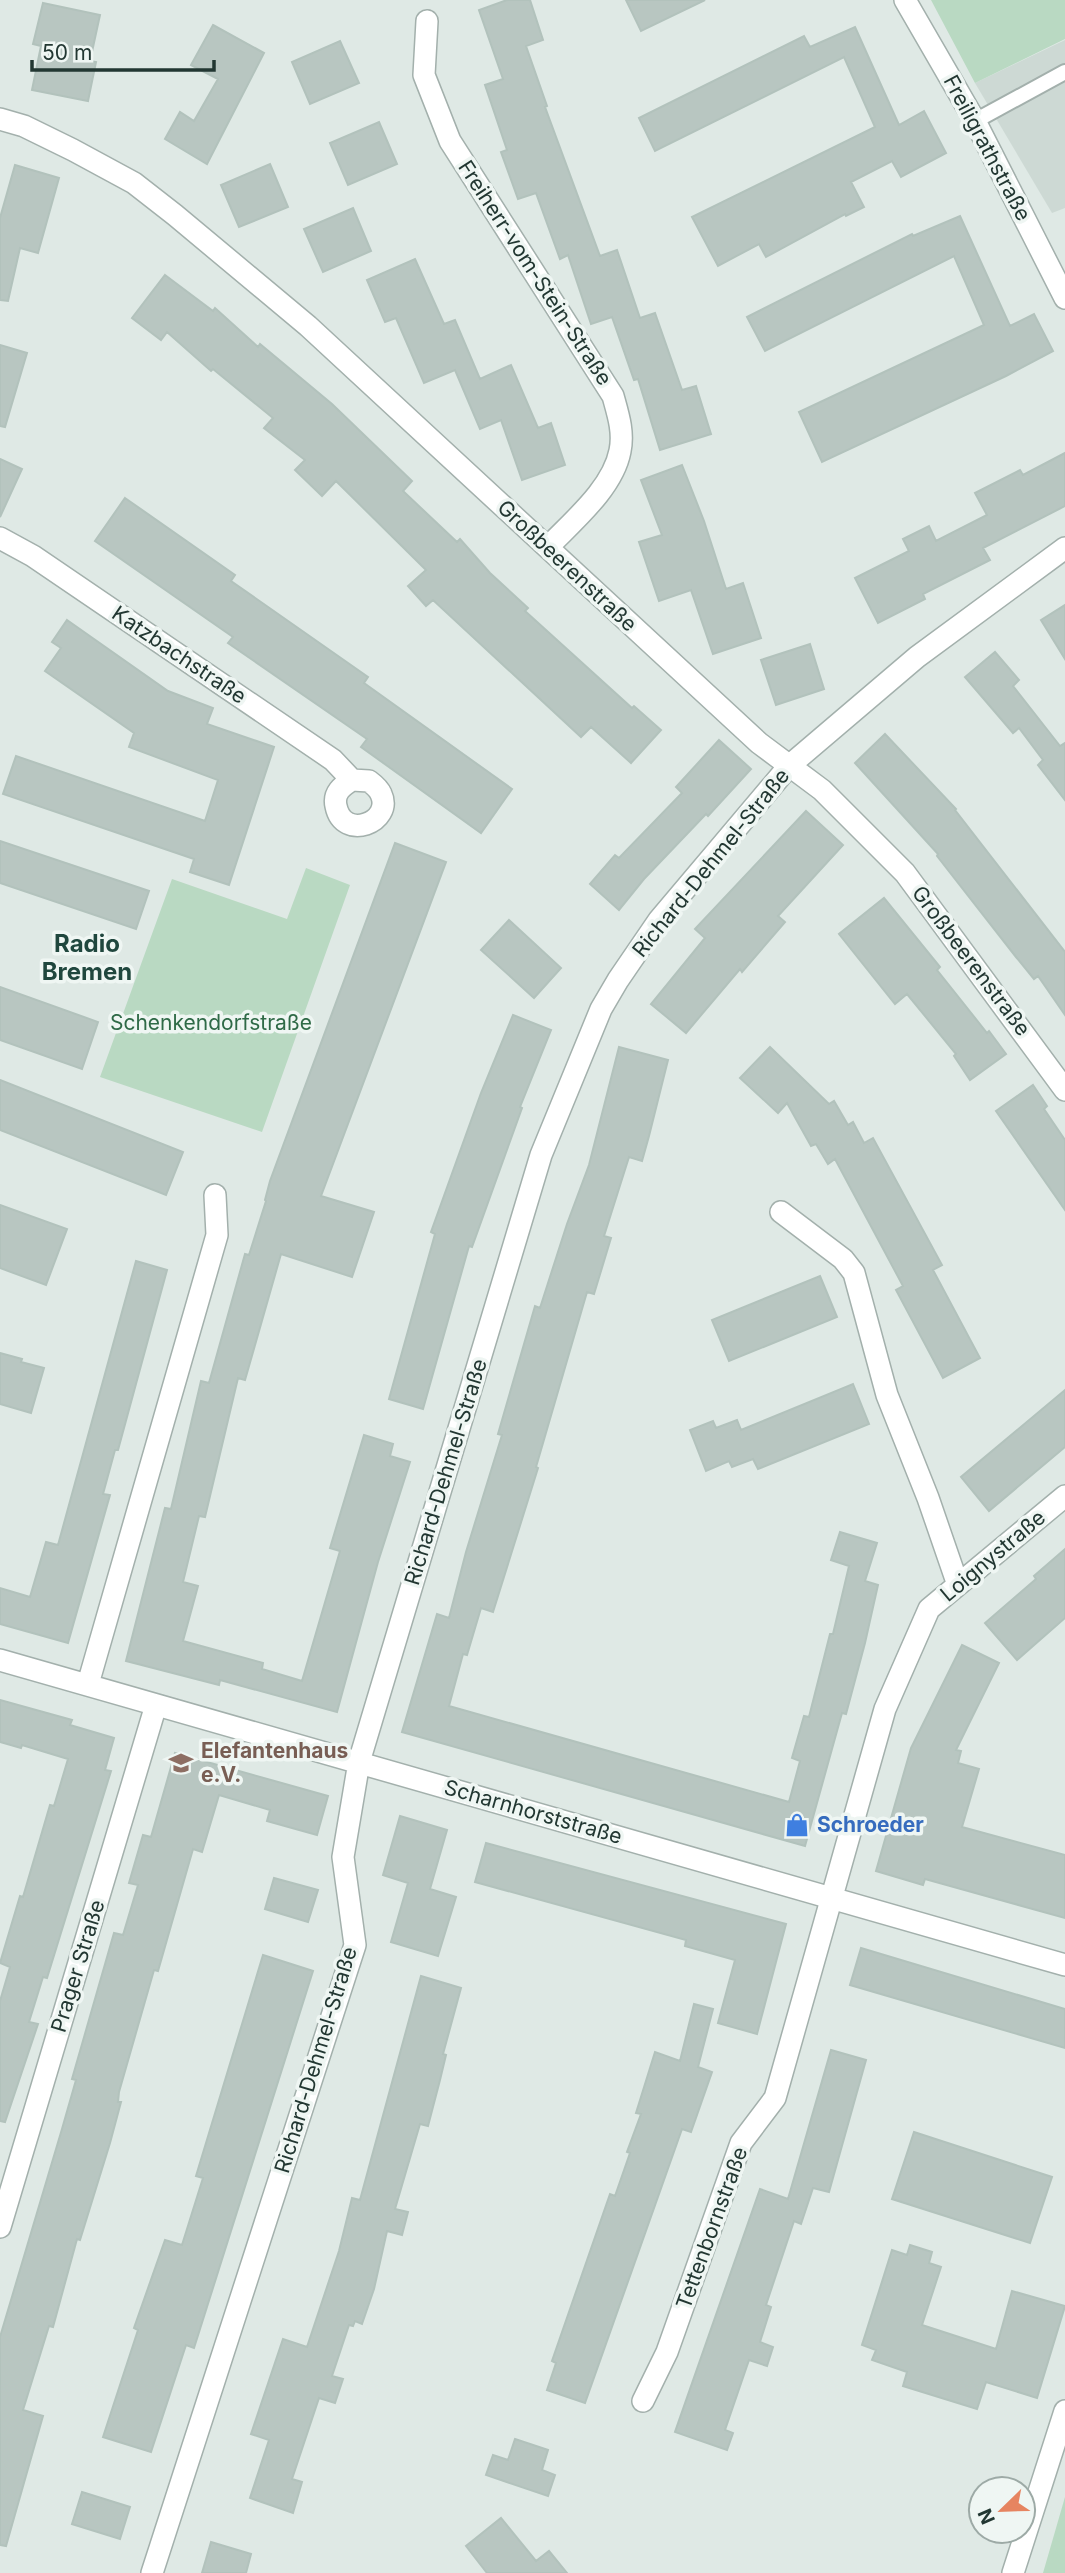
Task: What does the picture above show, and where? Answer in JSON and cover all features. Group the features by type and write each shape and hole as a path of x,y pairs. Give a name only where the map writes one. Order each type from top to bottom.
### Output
{"street":[{"name":"Freiligrathstraße","path":"905,0 975,121 1065,298"},
{"name":"Freiherr-vom-Stein-Straße","path":"427,21 424,75 450,141 614,396 621,424 620,452 603,490 548,547"},
{"name":"Großbeerenstraße","path":"0,119 24,126 134,183 308,326 759,743 822,790 905,873 1065,1090"},
{"name":"Katzbachstraße","path":"0,538 33,556 333,760 352,780"},
{"name":"Richard-Dehmel-Straße","path":"152,2573 355,1945 343,1857 359,1762 541,1155 597,1020 618,980 659,920 789,766 918,657 1065,548"},
{"path":"88,1684 214,1248 217,1236 215,1195"},
{"path":"781,1212 843,1259 854,1273 887,1395 928,1498 958,1586"},
{"name":"Loignystraße","path":"831,1897 885,1709 929,1609 1065,1496"},
{"name":"Scharnhorststraße","path":"0,1660 1065,1965"},
{"name":"Prager Straße","path":"0,2227 156,1705"},
{"name":"Tettenbornstraße","path":"643,2401 667,2352 741,2143 775,2098 831,1897"},
{"path":"1013,2573 1065,2411"}],"lane":[{"path":"975,121 1065,72"}],"shaded area":[{"path":"1065,40 1065,208 1052,213 975,83"}],"green space":[{"path":"931,0 1065,0 1065,39 975,83"},
{"name":"Schenkendorfstraße","path":"306,868 350,885 262,1132 100,1077 172,879 287,919"},
{"path":"1065,2497 1065,2573 1043,2573"}],"building":[{"path":"507,0 530,0 543,40 526,46 547,106 545,107 600,256 617,250 640,318 655,313 682,390 696,386 711,434 660,450 638,379 634,380 612,317 591,324 568,255 560,259 536,193 518,199 501,152 507,150 485,85 503,79 479,10"},
{"path":"626,0 705,0 641,31"},
{"path":"43,3 100,15 90,61 96,62 88,101 32,90 41,46 33,44"},
{"path":"213,25 264,53 207,164 165,139 180,112 194,121 218,79 191,65"},
{"path":"855,27 899,125 924,111 946,153 901,177 892,161 851,182 864,207 846,216 845,214 766,257 759,244 718,266 692,217 875,127 844,57 655,151 639,118 804,36 810,47"},
{"path":"340,41 359,83 310,104 292,62"},
{"path":"379,122 397,164 348,185 330,143"},
{"path":"270,164 288,207 239,227 221,185"},
{"path":"15,165 59,178 38,253 20,248 8,301 0,300 0,218"},
{"path":"353,208 371,251 323,272 304,229"},
{"path":"960,216 1010,326 1034,314 1053,351 1006,376 822,462 799,412 984,325 954,256 765,351 747,317 912,234 913,236"},
{"path":"415,259 444,324 455,320 480,379 511,365 538,428 551,423 565,465 522,480 501,420 480,429 455,370 424,383 396,318 385,322 367,280"},
{"path":"165,275 213,311 215,308 258,347 260,344 332,404 412,481 403,491 457,542 460,539 490,573 528,608 525,611 632,708 634,706 661,730 631,763 591,727 581,737 433,600 426,606 408,586 426,570 336,481 322,496 295,470 305,460 264,428 273,418 213,369 211,371 167,332 161,340 132,318"},
{"path":"0,345 27,353 5,427 0,426"},
{"path":"1065,453 1065,506 983,548 990,560 923,594 925,599 878,623 855,578 909,551 903,539 929,526 936,541 987,515 975,493 1020,470 1023,475"},
{"path":"0,459 22,469 0,517"},
{"path":"682,465 726,589 743,583 761,638 713,654 691,590 659,601 639,542 662,535 641,480"},
{"path":"125,498 235,575 231,581 368,677 364,683 512,789 481,833 361,747 367,739 228,643 233,637 95,541"},
{"path":"1065,605 1065,659 1041,620"},
{"path":"67,620 168,691 213,708 207,724 274,747 229,885 190,872 194,859 3,794 16,756 205,821 218,780 129,747 134,733 45,671 61,648 52,642"},
{"path":"810,644 824,689 776,705 761,660"},
{"path":"995,652 1019,680 1013,686 1060,746 1065,743 1065,800 1038,765 1043,760 1019,728 1013,733 965,677"},
{"path":"885,734 956,809 1065,952 1065,1015 1038,976 1034,979 938,854 855,763"},
{"path":"719,740 751,769 644,879 619,910 590,884 615,855 619,858 682,793 676,787"},
{"path":"806,811 843,845 778,916 785,922 742,972 740,969 686,1033 651,1004 705,938 695,929"},
{"path":"0,841 149,891 136,929 0,883"},
{"path":"395,843 446,862 321,1196 374,1212 352,1277 281,1254 245,1380 238,1378 205,1517 199,1516 183,1582 198,1586 183,1641 263,1663 262,1669 302,1681 340,1551 330,1548 364,1435 393,1444 390,1456 410,1462 378,1562 337,1712 220,1680 219,1685 126,1661 165,1508 171,1509 201,1381 209,1383 245,1254 249,1255 270,1181"},
{"path":"884,898 940,967 937,970 1006,1054 970,1080 954,1056 956,1054 907,994 895,1004 839,934"},
{"path":"509,920 561,968 534,998 481,950"},
{"path":"0,987 98,1022 82,1069 0,1040"},
{"path":"513,1015 551,1030 520,1107 522,1108 472,1247 469,1246 423,1409 389,1399 435,1234 431,1232 481,1093"},
{"path":"619,1047 668,1060 649,1136 642,1161 629,1157 604,1236 611,1238 594,1294 587,1292 536,1467 538,1468 493,1612 481,1608 467,1655 463,1654 449,1706 789,1802 800,1761 792,1758 804,1716 809,1717 849,1566 831,1560 840,1532 877,1543 865,1581 878,1585 865,1643 846,1714 842,1713 805,1846 402,1732 437,1614 449,1618 502,1435 498,1434 535,1306 540,1308 589,1165"},
{"path":"770,1047 829,1104 834,1101 848,1125 853,1122 864,1143 873,1138 942,1265 933,1270 980,1358 943,1378 896,1290 903,1286 835,1159 828,1164 816,1144 811,1146 787,1103 778,1113 740,1078"},
{"path":"0,1080 183,1152 166,1195 0,1130"},
{"path":"1033,1085 1047,1106 1044,1109 1065,1140 1065,1210 996,1111"},
{"path":"0,1205 67,1229 46,1285 0,1268"},
{"path":"136,1261 167,1270 118,1450 115,1450 103,1494 110,1495 68,1643 0,1624 0,1588 30,1597 46,1542 58,1545"},
{"path":"820,1276 837,1317 729,1361 712,1320"},
{"path":"0,1353 44,1368 31,1413 0,1404"},
{"path":"853,1384 869,1424 758,1469 753,1459 732,1467 729,1461 706,1471 690,1430 713,1421 716,1428 737,1420 741,1430"},
{"path":"1065,1390 1065,1447 989,1511 961,1477"},
{"path":"1065,1549 1065,1618 1017,1660 985,1623 1036,1579 1034,1576"},
{"path":"962,1645 999,1663 956,1750 961,1751 958,1763 979,1769 962,1827 1065,1855 1065,1918 925,1879 923,1885 876,1871 911,1748"},
{"path":"0,1700 72,1720 70,1725 114,1738 105,1770 111,1771 47,1978 43,1977 29,2022 38,2024 5,2122 0,2121 0,2001 10,1967 0,1963 50,1805 54,1806 68,1759 22,1745 21,1748 0,1742"},
{"path":"175,1753 328,1796 317,1835 267,1821 270,1810 219,1795 202,1852 193,1849 119,2092 118,2102 121,2102 110,2143 80,2240 77,2239 53,2327 49,2326 23,2410 43,2416 6,2546 0,2545 0,2337 76,2080 72,2079 114,1933 123,1935 138,1885 129,1883 143,1835 151,1837"},
{"path":"400,1816 447,1830 430,1889 456,1897 438,1956 391,1942 408,1883 383,1875"},
{"path":"486,1843 786,1924 757,2034 718,2023 735,1960 685,1946 686,1940 475,1882"},
{"path":"274,1878 318,1890 308,1922 265,1909"},
{"path":"861,1948 1065,2009 1065,2048 850,1985"},
{"path":"263,1955 313,1971 194,2348 186,2345 151,2452 103,2437 138,2330 134,2328 165,2240 182,2245 203,2178 196,2176"},
{"path":"421,1976 461,1988 443,2054 446,2055 428,2126 420,2124 395,2209 408,2212 402,2235 387,2231 374,2289 362,2324 355,2321 353,2326 349,2325 332,2376 343,2379 335,2403 319,2398 292,2479 302,2482 293,2513 250,2498 269,2440 251,2434 283,2339 307,2347 339,2251 352,2198 360,2200"},
{"path":"694,2004 713,2009 698,2067 712,2072 691,2132 682,2129 585,2403 547,2390 556,2363 552,2361 610,2194 615,2196 630,2153 627,2152 641,2114 636,2113 655,2052 680,2061"},
{"path":"831,2050 866,2060 829,2192 813,2188 801,2224 794,2221 766,2305 771,2307 760,2342 773,2347 767,2366 749,2360 725,2430 733,2433 727,2450 675,2432 760,2189 788,2199"},
{"path":"914,2132 1052,2177 1030,2243 892,2199"},
{"path":"910,2245 932,2252 929,2263 941,2267 922,2325 996,2349 1012,2291 1065,2306 1037,2398 986,2382 977,2409 903,2386 907,2372 872,2360 876,2350 862,2345 892,2250 907,2255"},
{"path":"515,2439 548,2450 542,2470 555,2475 548,2496 486,2475 493,2455 508,2460"},
{"path":"82,2492 130,2507 120,2539 72,2524"},
{"path":"501,2518 536,2561 549,2551 567,2573 487,2573 466,2546"},
{"path":"211,2542 251,2554 246,2573 202,2573"}],"place":[{"name":"Elefantenhaus e.V.","path":"181,1763"},
{"name":"Schroeder","path":"797,1825"}],"district":[{"name":"Radio Bremen","path":"87,958"}]}
